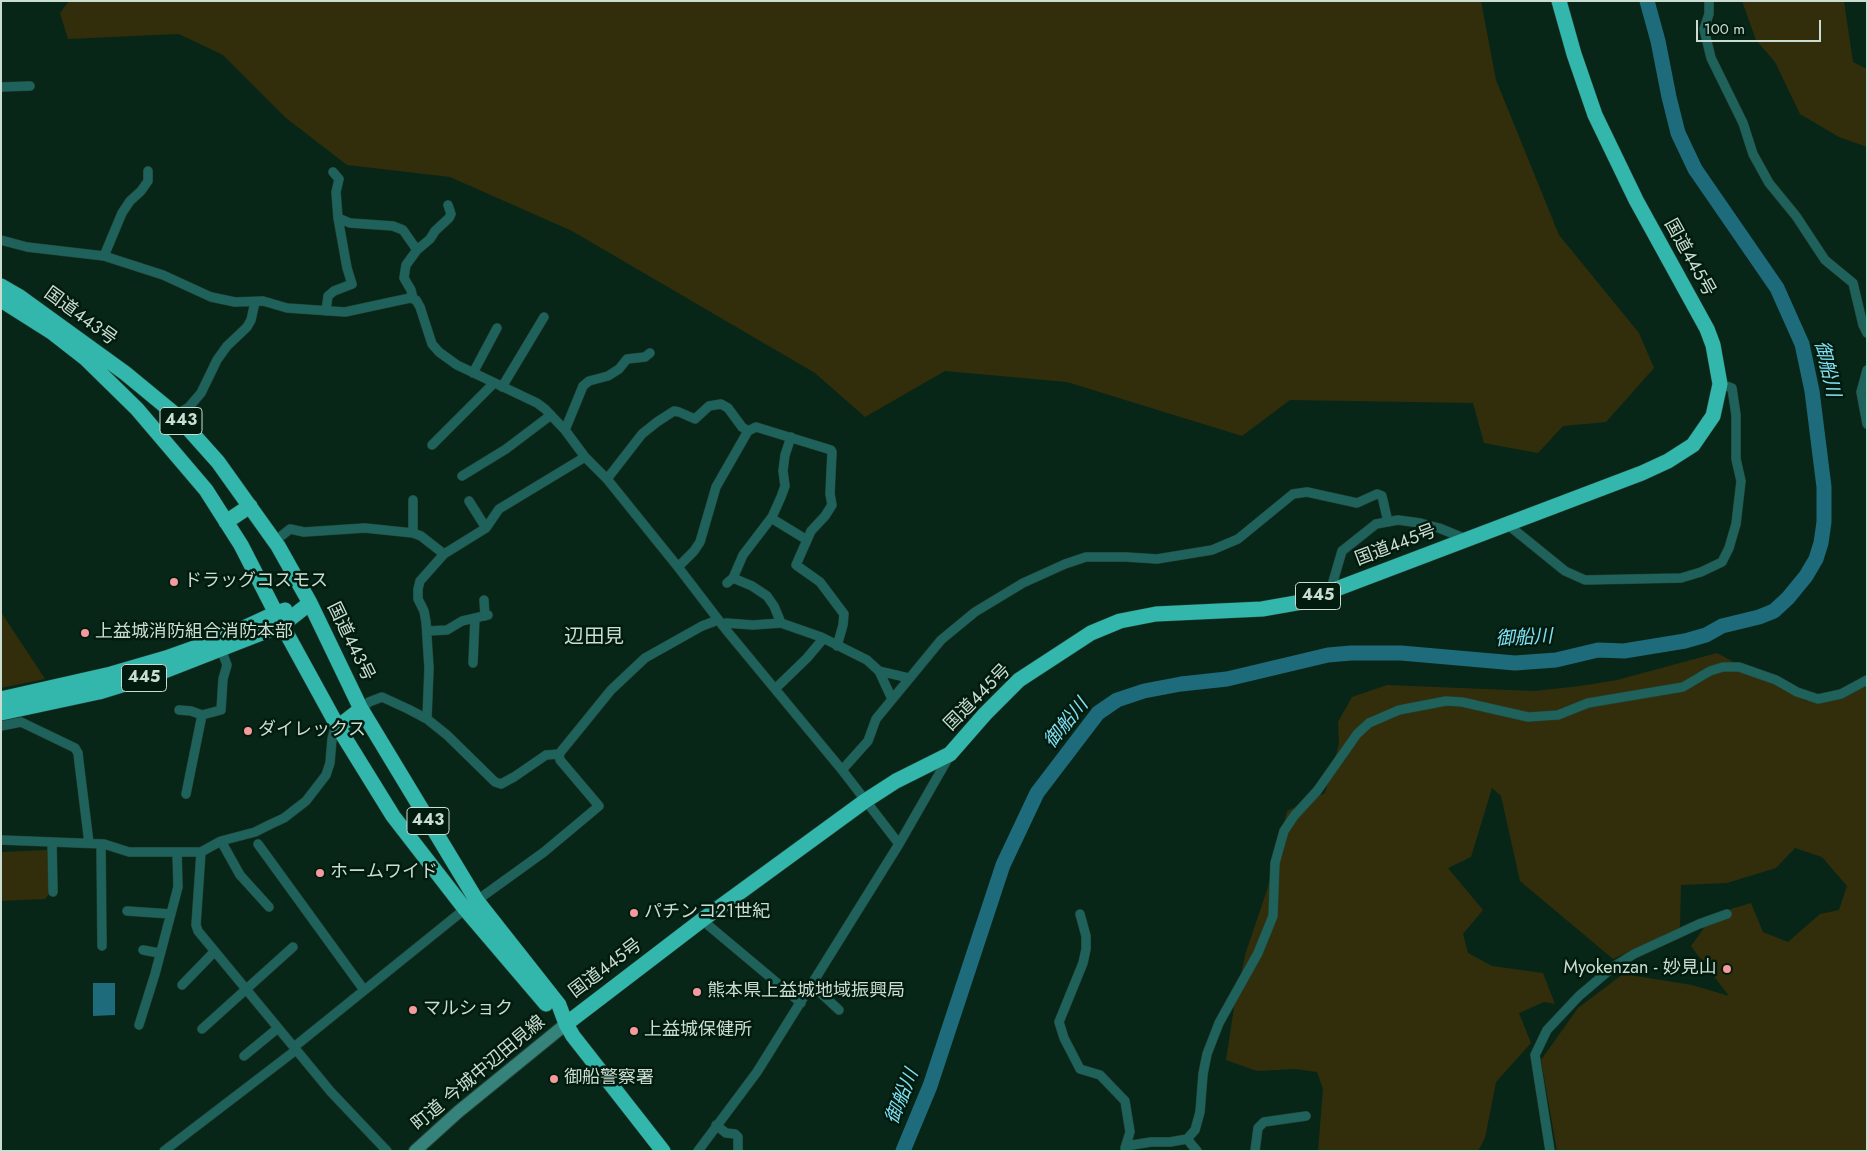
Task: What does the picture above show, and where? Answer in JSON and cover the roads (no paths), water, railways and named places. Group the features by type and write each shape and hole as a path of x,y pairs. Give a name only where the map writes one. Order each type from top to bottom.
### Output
{"highway":[{"name":"国道445号","path":"566,1024 702,920 865,801 896,781 950,754 985,714 1019,680 1091,633 1120,621 1156,614 1262,609 1302,602 1642,473 1668,461 1693,445 1713,416 1720,384 1713,345 1707,329 1636,200 1595,116 1574,54 1559,1"},
{"name":"国道443号","path":"1,286 20,297 126,372 176,415 218,462 275,541 310,604 361,709 471,905"},
{"name":"国道443号","path":"1,300 53,333 84,358 137,409 206,490 241,545 338,727 393,816 471,905 553,1012 566,1024 631,1112 663,1151"},
{"path":"158,434 176,415"},
{"path":"226,522 250,506"},
{"name":"445","path":"1,713 19,716 154,675 221,649 310,604"},
{"name":"445","path":"1,699 102,676 166,658 279,619"},
{"path":"338,727 361,709"}],"street":[{"path":"1709,1 1704,29 1711,58 1743,123 1753,154 1769,183 1796,216 1825,260 1852,284 1867,333"},
{"path":"1,87 30,86"},
{"path":"104,256 122,213 130,201 142,191 148,181 148,171"},
{"path":"326,311 328,296 334,291 352,284 347,268 338,218 336,192 339,179 332,172"},
{"path":"448,205 451,214 449,218 417,250 406,265 404,278 413,298 420,307 432,344 447,360 498,385 524,395 552,415 678,567 720,622 842,770 899,844"},
{"path":"338,218 350,223 393,226 403,230 417,250"},
{"path":"1,240 27,247 104,256 163,275 211,297 235,302 263,301 287,308 345,312 413,298"},
{"path":"176,415 190,406 202,393 217,360 251,320 254,302"},
{"path":"432,445 498,385 544,317"},
{"path":"473,373 497,328"},
{"path":"565,430 583,386 589,380 608,376 618,369 627,358 645,357 650,353"},
{"path":"1867,370 1861,392 1867,424"},
{"path":"1507,524 1564,571 1585,580 1682,578 1722,562 1729,548 1736,524 1741,482 1736,459 1736,415 1732,388 1720,384"},
{"path":"606,479 642,434 674,412 679,412 695,419 709,406 721,404 728,408 742,427 748,431"},
{"path":"462,476 506,450 552,415"},
{"path":"678,567 700,542 716,487 748,431 756,427 831,450 830,494 832,506 810,531 796,565 820,582 844,614 837,646"},
{"path":"781,623 774,606 767,596 752,586 730,581 743,555 771,518 785,486 783,471 785,455 791,438"},
{"path":"426,719 429,677 427,631 424,610 418,599 420,581 444,554 486,528 499,510 586,457"},
{"path":"842,770 868,742 876,719 941,640 975,612 1023,583 1065,564 1086,557 1157,559 1212,550 1238,540 1293,494 1307,492 1357,503 1377,494 1382,496 1388,522"},
{"path":"413,500 413,533"},
{"path":"469,500 486,528"},
{"path":"771,518 807,540"},
{"path":"1330,592 1342,551 1376,524 1398,520 1420,523 1439,528 1466,539"},
{"path":"275,541 290,529 304,532 365,528 413,533 422,536 444,554"},
{"path":"427,631 446,630 462,621 487,616 484,600"},
{"path":"473,663 475,618"},
{"path":"361,709 369,702 382,697 426,719 460,746 498,784 506,782 546,755 559,754 612,690 645,658 702,626 720,622 753,625 781,623 824,639 867,660 880,671 892,699"},
{"path":"775,689 824,639"},
{"path":"179,710 191,711 202,715 221,710 227,665 221,649"},
{"path":"1125,1148 1151,1142 1170,1142 1187,1138 1195,1130 1200,1112 1203,1074 1207,1054 1219,1023 1258,953 1273,916 1274,864 1284,831 1294,816 1317,791 1357,734 1369,723 1399,710 1446,701 1462,702 1528,717 1558,715 1588,703 1683,687 1710,670 1723,667 1739,667 1776,680 1797,692 1818,699 1841,694 1867,680"},
{"path":"880,671 909,678"},
{"path":"186,794 202,715"},
{"path":"1,726 19,716 75,748 78,753 90,843"},
{"path":"1,840 101,844 129,852 201,852 221,841 255,832 284,818 306,801 326,775 330,763 332,739 338,727"},
{"path":"164,1151 295,1049 364,990 471,905 544,852 599,806 560,760 559,754"},
{"path":"698,1151 757,1072 801,1003 899,844 950,754"},
{"path":"221,841 240,875 269,907"},
{"path":"52,843 53,892"},
{"path":"101,844 102,946"},
{"path":"258,844 364,990"},
{"path":"139,1025 155,974 159,953 178,887 177,852"},
{"path":"201,852 196,928 331,1092 387,1151"},
{"path":"127,911 171,914"},
{"path":"1080,914 1086,936 1086,949 1083,963 1059,1022 1064,1038 1080,1069 1100,1075 1125,1101 1130,1132 1125,1148"},
{"path":"1550,1151 1535,1055 1547,1030 1579,996 1613,966 1634,954 1699,924 1727,914"},
{"path":"702,920 801,1003"},
{"path":"202,1029 293,947"},
{"path":"143,950 159,953"},
{"path":"182,985 214,952"},
{"path":"812,985 839,1010"},
{"name":"町道 今城中辺田見線","path":"416,1151 458,1112 566,1024"},
{"path":"244,1056 278,1028"},
{"path":"1255,1151 1258,1128 1264,1122 1306,1116"},
{"path":"716,1125 726,1133 735,1134 738,1137 738,1151"},
{"path":"1187,1138 1198,1151"}],"water":[{"path":"93,983 115,983 115,1015 93,1016"}],"waterway":[{"name":"御船川","path":"903,1151 930,1086 1003,865 1037,793 1098,713 1117,700 1144,691 1181,684 1227,679 1328,655 1401,653 1515,663 1556,660 1598,650 1624,651 1685,641 1706,635 1722,626 1759,617 1774,611 1788,598 1806,576 1816,559 1821,543 1824,522 1824,487 1812,391 1802,344 1777,288 1695,169 1678,133 1658,41 1647,1"}],"place":[{"name":"ドラッグコスモス","path":"174,582"},
{"name":"上益城消防組合消防本部","path":"85,633"},
{"name":"ダイレックス","path":"248,731"},
{"name":"ホームワイド","path":"320,873"},
{"name":"パチンコ21世紀","path":"634,913"},
{"name":"Myokenzan - 妙見山","path":"1727,969"},
{"name":"熊本県上益城地域振興局","path":"697,992"},
{"name":"マルショク","path":"413,1010"},
{"name":"上益城保健所","path":"634,1031"},
{"name":"御船警察署","path":"554,1079"}],"district":[{"name":"辺田見","path":"594,638"}]}
